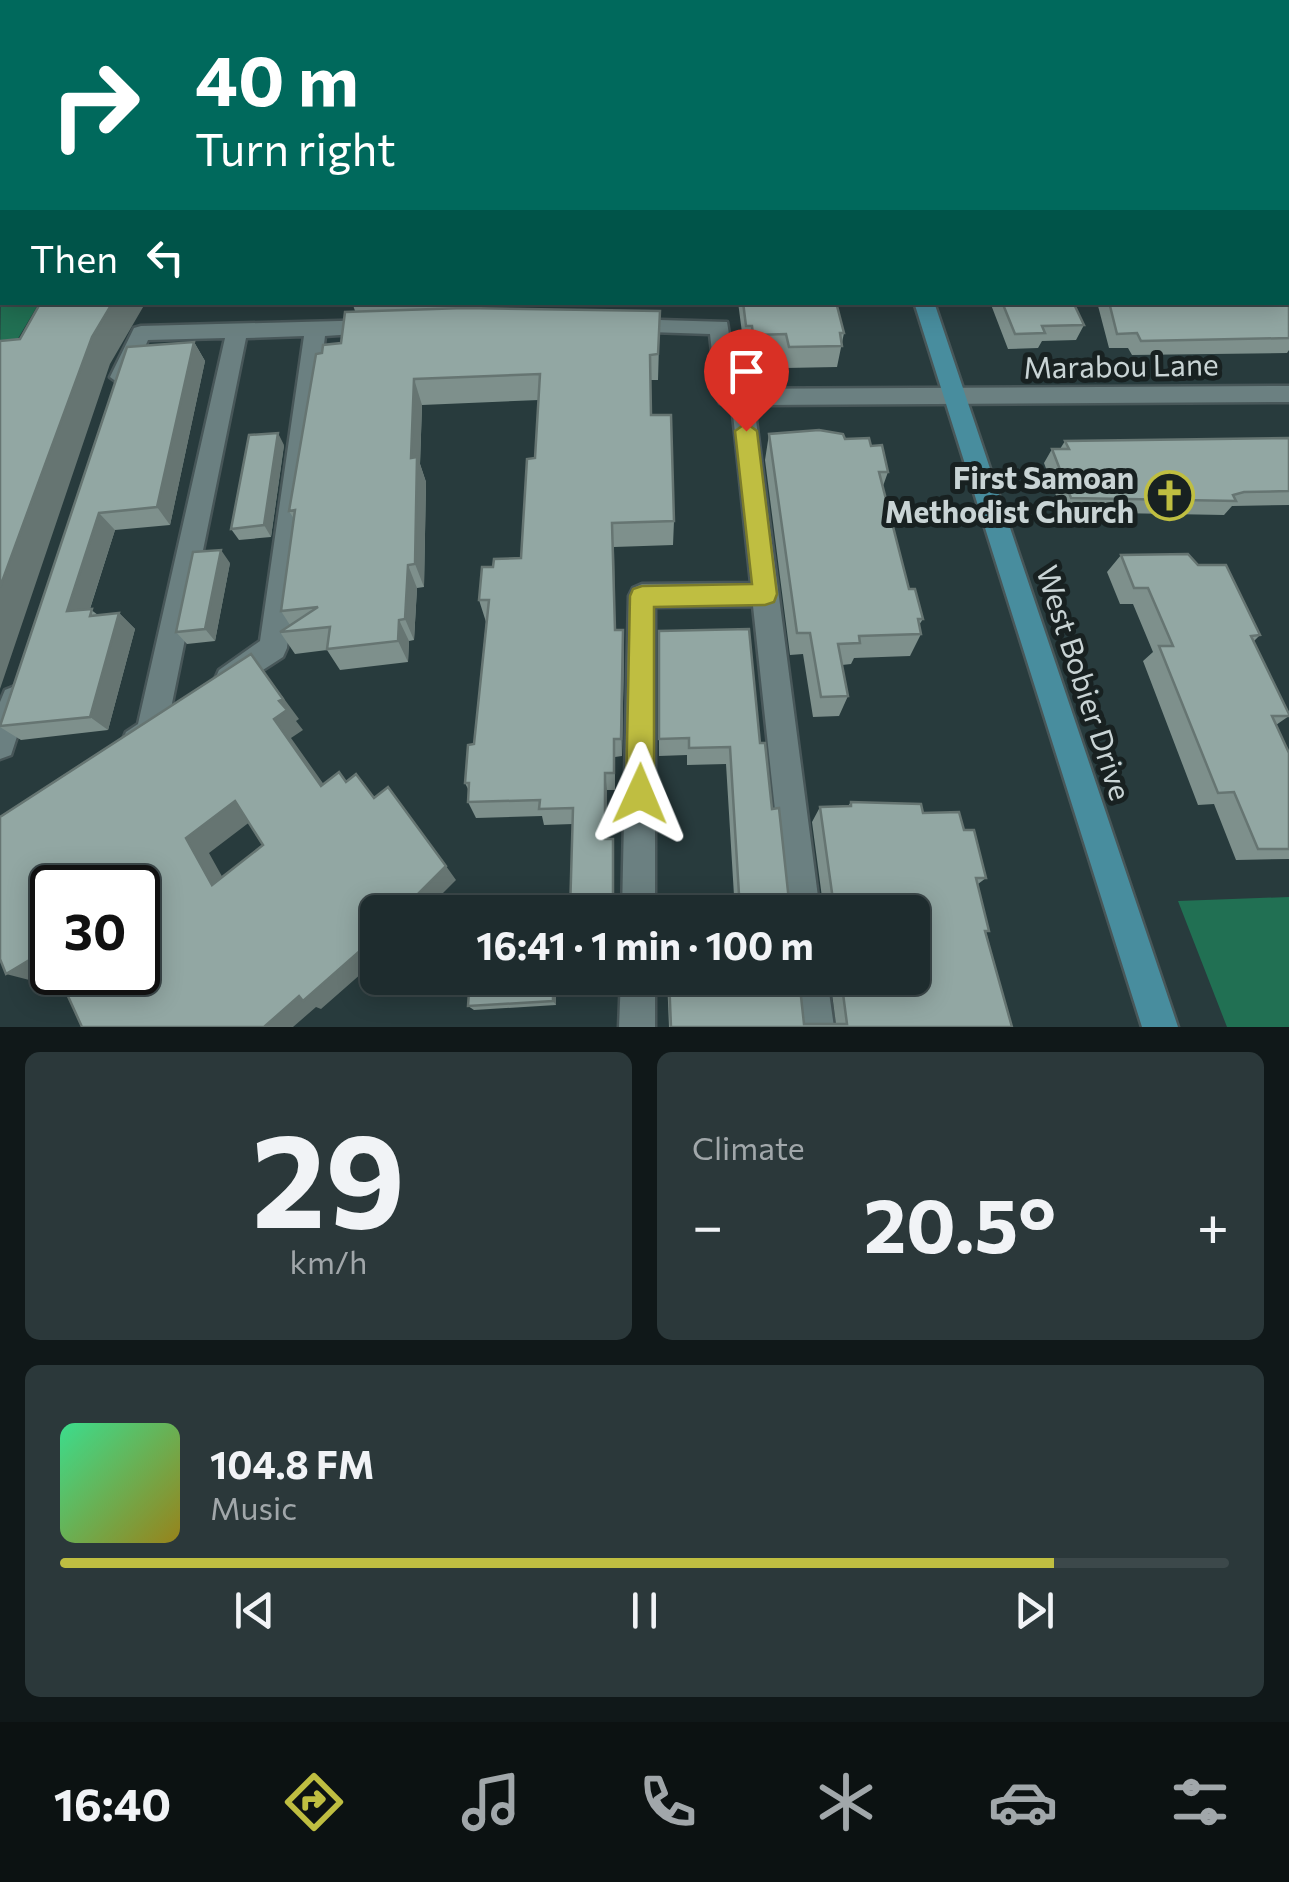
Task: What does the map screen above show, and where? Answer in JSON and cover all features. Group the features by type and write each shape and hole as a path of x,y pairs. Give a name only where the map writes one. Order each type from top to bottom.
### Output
{"main road":[{"name":"West Bobier Drive","path":"925,305 1160,1027"}],"street":[{"path":"604,325 720,327 728,397 742,396 800,895"},
{"path":"112,403 140,333 392,327"},
{"path":"212,690 273,648 315,330"},
{"path":"151,733 237,331"},
{"name":"Marabou Lane","path":"742,396 953,399 1289,394"},
{"path":"638,895 642,596 765,594"},
{"path":"0,745 25,669"},
{"path":"121,753 182,712"},
{"path":"637,1027 638,995"},
{"path":"812,995 816,1027"}],"green space":[{"path":"1,305 38,305 0,369"},
{"path":"1289,897 1289,1027 1227,1027 1178,901"}],"building":[{"path":"39,305 111,305 92,337 0,587 0,341 20,339"},
{"path":"743,305 837,305 844,333 840,333 842,346 789,347 786,334 753,335 752,326 746,326"},
{"path":"1003,305 1074,305 1084,325 1042,326 1045,333 1015,334"},
{"path":"1110,305 1289,305 1289,338 1141,341 1137,333 1117,334"},
{"path":"464,308 660,311 658,354 650,355 651,415 671,415 674,521 612,523 615,630 623,630 621,739 614,739 614,773 605,773 605,839 613,839 613,895 570,895 573,808 539,809 540,800 468,802 469,783 465,783 468,745 474,744 489,600 479,600 482,567 493,567 494,559 521,558 527,459 535,458 540,374 414,379 411,458 417,457 415,564 408,565 405,619 399,620 398,641 327,649 330,627 280,632 318,607 281,611 295,510 289,511 316,354 322,353 323,345 341,343 345,312"},
{"path":"194,342 157,507 99,513 67,611 92,609 90,616 119,613 90,717 0,726 127,347"},
{"path":"819,430 843,434 845,439 869,438 871,446 882,445 888,472 879,472 909,589 915,589 923,619 918,619 921,634 859,636 860,643 838,644 848,696 821,697 810,633 797,633 769,434"},
{"path":"278,433 264,525 231,529 249,435"},
{"path":"1289,438 1289,491 1244,492 1233,495 1236,501 1071,498 1052,449 1069,449 1065,441"},
{"path":"221,550 205,629 176,632 193,552"},
{"path":"1188,554 1198,565 1226,565 1260,635 1251,636 1289,714 1272,716 1289,753 1289,849 1258,849 1234,792 1218,793 1159,646 1173,646 1148,588 1134,588 1121,555"},
{"path":"749,629 760,743 765,743 772,809 779,808 788,895 739,895 730,747 689,748 689,738 659,739 659,631"},
{"path":"251,654 287,710 274,719 321,786 339,772 346,782 356,774 374,798 388,787 446,866 417,895 360,895 360,951 303,1001 299,996 264,1027 82,1027 67,995 160,995 160,865 30,865 30,960 6,974 0,959 0,817","holes":["235,801 263,845 212,885 186,838"]},
{"path":"851,802 921,804 923,813 959,812 964,830 974,830 986,878 976,878 989,931 985,931 1012,1027 671,1027 670,995 801,995 804,1024 847,1024 843,995 930,995 930,895 832,895 820,807 851,806"},
{"path":"469,995 553,995 553,1001 468,1006"}],"place":[{"name":"First Samoan Methodist Church","path":"1169,496"}],"route":[{"path":"640,794 642,596 765,594 746,431"}]}
